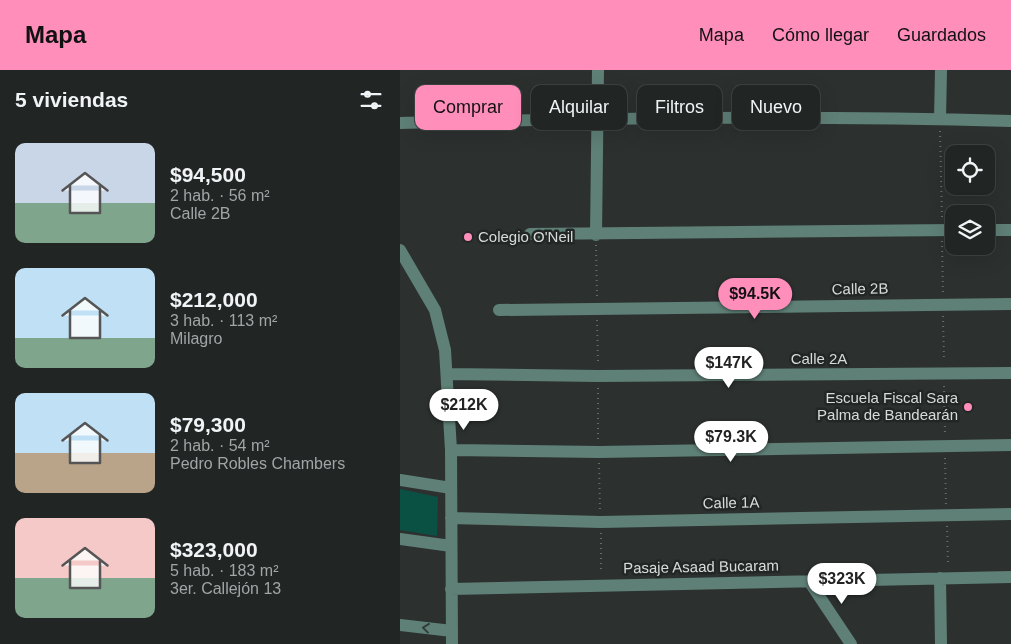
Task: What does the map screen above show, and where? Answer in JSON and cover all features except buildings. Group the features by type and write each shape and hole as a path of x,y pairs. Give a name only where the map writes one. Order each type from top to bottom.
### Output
{"street":[{"path":"598,70 598,85"},
{"path":"940,119 941,70"},
{"path":"627,118 1011,121"},
{"path":"400,123 531,120"},
{"path":"596,235 597,130"},
{"path":"530,234 596,235 945,230"},
{"path":"995,230 1011,230"},
{"path":"400,250 435,310 445,350 451,450 452,644"},
{"name":"Calle 2B","path":"499,310 1011,304"},
{"name":"Calle 2A","path":"447,374 598,376 1011,373"},
{"path":"451,450 598,452 1011,445"},
{"path":"400,480 451,488"},
{"name":"Calle 1A","path":"451,518 600,522 1011,514"},
{"path":"400,539 451,546"},
{"name":"Pasaje Asaad Bucaram","path":"451,589 1011,577"},
{"path":"941,644 944,578"},
{"path":"809,581 851,644"},
{"path":"400,625 452,631"}],"path":[{"path":"940,119 946,205"},
{"path":"596,235 598,452 602,585"},
{"path":"944,578 946,515 943,304 946,255"}],"green space":[{"path":"400,489 438,497 437,536 400,530"}],"place":[{"name":"Colegio O'Neil","path":"468,237"},
{"name":"Escuela Fiscal Sara Palma de Bandearán","path":"968,407"}]}
